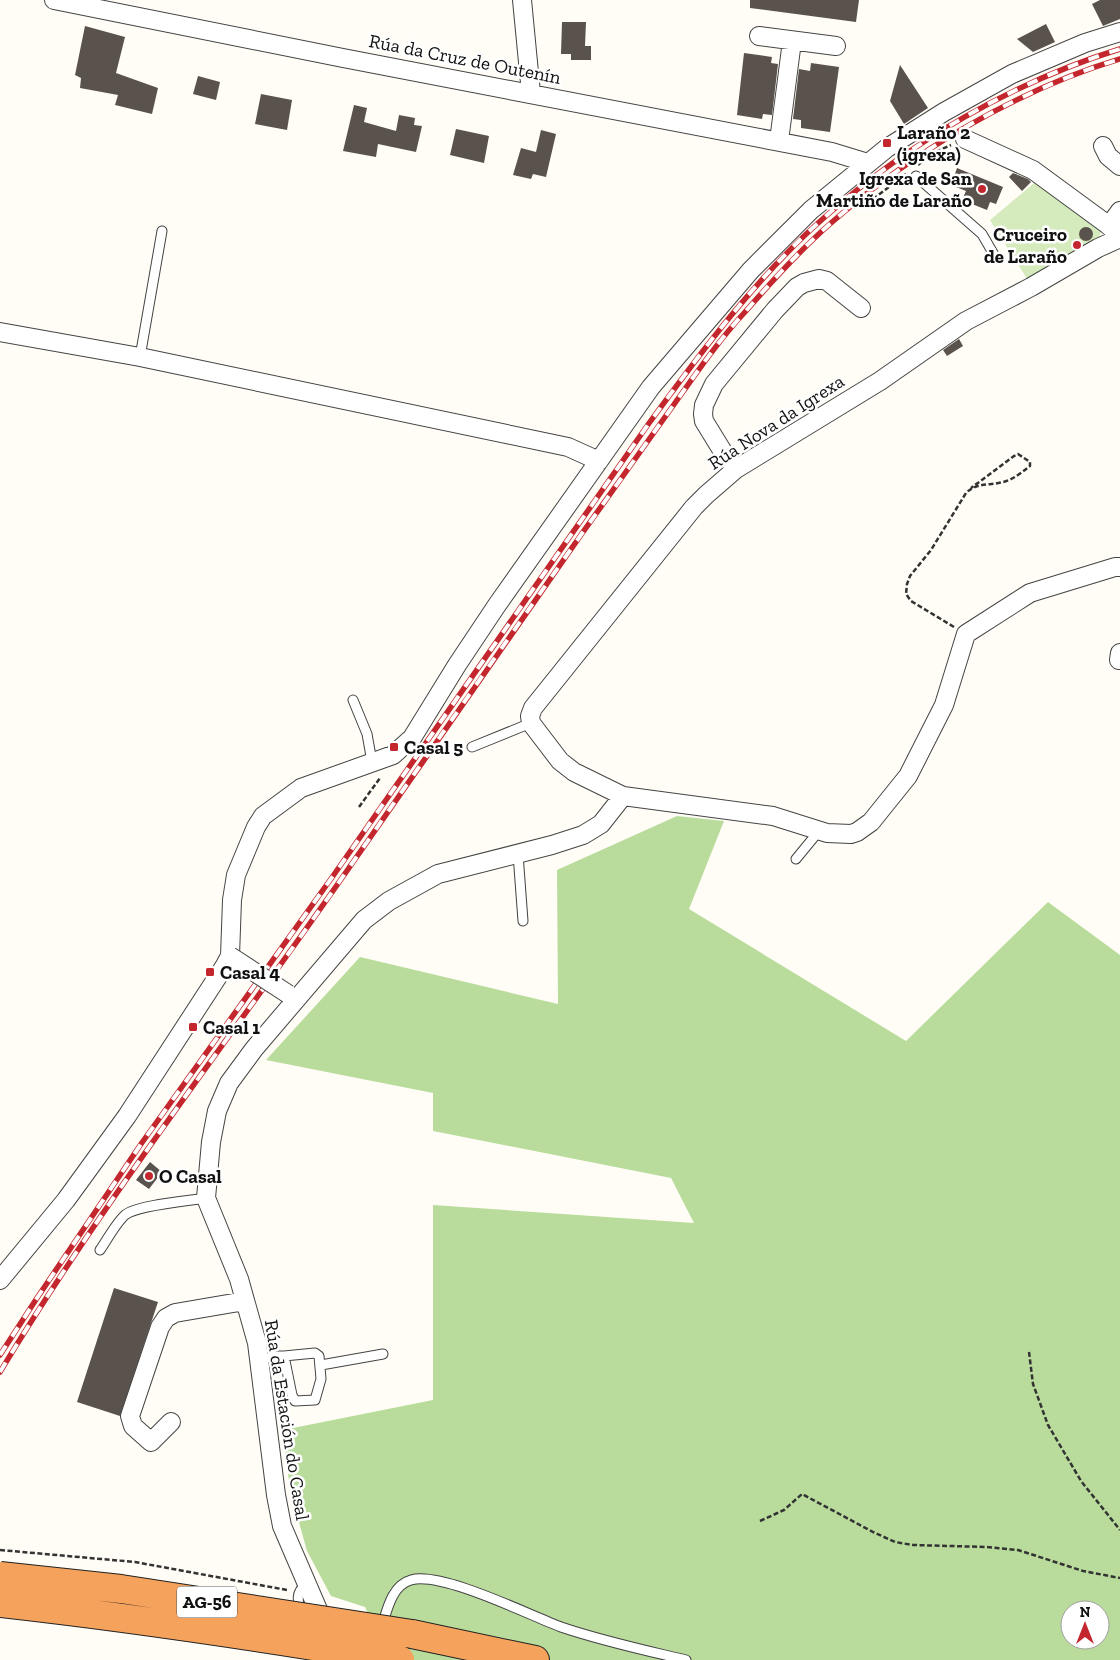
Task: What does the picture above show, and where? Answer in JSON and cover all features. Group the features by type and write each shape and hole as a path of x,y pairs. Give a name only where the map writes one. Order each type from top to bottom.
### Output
{"highway":[{"name":"AG-56","path":"0,1576 130,1590 412,1634 535,1660"},
{"name":"AG-56","path":"0,1603 117,1616 400,1660"}],"street":[{"name":"Rúa da Cruz de Outenín","path":"54,0 334,56 779,141 842,154 868,163"},
{"path":"522,0 531,93"},
{"path":"0,1280 66,1200 126,1116 214,984 230,956 232,900 236,875 256,827 263,816 301,788 393,755 412,738 456,665 651,387 751,270 812,210 887,148 944,112 1012,74 1085,43 1120,32"},
{"path":"759,36 836,46"},
{"path":"779,141 792,40"},
{"path":"965,139 1033,170 1116,233 1120,211"},
{"path":"1103,146 1108,156 1120,166"},
{"name":"Rúa Nova da Igrexa","path":"531,723 530,716 534,708 706,494 736,469 880,381 966,321 1031,287 1098,248 1116,233"},
{"path":"736,469 704,421 704,405 714,384 775,310 797,287 804,283 819,279 827,281 861,308"},
{"path":"0,332 140,357 568,447 600,461"},
{"path":"531,723 560,761 574,772 623,796 773,816 819,831 844,835 857,832 871,822 908,776 944,705 966,634 1030,593 1120,567"},
{"name":"Rúa da Estación do Casal","path":"340,1660 304,1587 282,1526 256,1343 239,1279 206,1198 211,1142 217,1111 229,1083 292,997 364,920 388,901 438,874 583,835 600,824 623,796"},
{"path":"230,956 292,997"},
{"path":"171,1422 151,1442 133,1426 130,1416 160,1328 166,1318 175,1313 245,1301"}],"lane":[{"path":"916,176 982,234 993,253"},
{"path":"140,357 162,231"},
{"path":"353,700 367,734 372,762"},
{"path":"472,747 531,723"},
{"path":"796,859 819,831"},
{"path":"518,854 523,921"},
{"path":"100,1250 126,1215 139,1209 206,1198"},
{"path":"259,1360 275,1356 315,1352 319,1356 321,1365 321,1379 315,1400 295,1401 284,1356"},
{"path":"321,1365 383,1354"},
{"path":"372,1660 388,1607 394,1594 402,1584 411,1579 422,1578 439,1580 561,1627 619,1644 686,1660"},
{"path":"304,1587 298,1595 311,1652"}],"path":[{"path":"873,199 933,153 965,139"},
{"path":"966,634 911,601 906,594 907,584 910,576 930,550 971,488 1018,454 1030,462 1030,466 1003,482 971,488"},
{"path":"359,807 393,755"},
{"path":"1029,1352 1033,1384 1048,1425 1080,1481 1120,1530"},
{"path":"760,1521 784,1510 802,1494 895,1542 913,1545 987,1547 1018,1550 1083,1571 1120,1578"},
{"path":"0,1550 135,1562 253,1582 275,1588 293,1590 304,1587"}],"green space":[{"path":"1039,179 1090,220 1101,232 1097,243 1029,282 990,220"},
{"path":"677,816 724,821 689,909 906,1041 1048,902 1120,955 1120,1660 389,1660 365,1607 331,1596 307,1551 290,1490 283,1430 433,1400 433,1205 694,1223 671,1178 433,1131 433,1093 266,1060 360,957 558,1004 557,870"}],"building":[{"path":"750,0 859,0 856,22 750,8"},
{"path":"1100,0 1120,0 1120,19 1103,26 1092,4"},
{"path":"562,22 586,22 585,46 591,46 591,60 571,60 571,54 561,54"},
{"path":"1046,24 1055,42 1033,52 1017,39"},
{"path":"85,26 125,37 116,73 158,88 152,114 115,105 118,95 80,88 81,78 75,75"},
{"path":"744,53 772,57 771,63 778,64 772,115 763,114 762,119 737,115"},
{"path":"811,63 839,67 830,132 801,128 801,120 793,119 799,69 810,71"},
{"path":"900,65 928,108 904,124 890,101"},
{"path":"198,76 220,82 216,100 193,94"},
{"path":"261,94 292,100 287,130 255,124"},
{"path":"354,105 367,108 364,122 396,131 399,115 415,118 414,125 422,126 416,152 378,144 376,157 343,151"},
{"path":"456,129 489,136 484,163 450,155"},
{"path":"541,130 556,134 546,177 533,174 531,179 513,175 521,148 536,152"},
{"name":"Igrexa de San Martiño de Laraño","path":"957,168 1003,187 996,204 990,202 987,210 962,200 966,191 951,185"},
{"path":"1013,173 1031,182 1022,191 1009,177"},
{"path":"1083,227 1089,227 1093,234 1089,241 1083,241 1079,237 1079,231"},
{"path":"959,339 963,346 947,356 943,350"},
{"name":"O Casal","path":"150,1162 162,1172 149,1189 136,1180"},
{"path":"114,1288 158,1302 120,1416 77,1402"}],"railway":[{"path":"0,1355 141,1144 333,876 647,426 688,370 753,289 826,216 892,163 928,139 1002,97 1080,63 1120,49"},
{"path":"0,1372 83,1242 171,1116 307,928 583,532 700,368 735,323 786,266 820,233 895,172 967,126 1004,106 1081,72 1120,59"}],"place":[{"name":"Laraño 2 (igrexa)","path":"887,143"},
{"name":"Igrexa de San Martiño de Laraño","path":"982,189"},
{"name":"Cruceiro de Laraño","path":"1077,245"},
{"name":"Casal 5","path":"394,747"},
{"name":"Casal 4","path":"210,972"},
{"name":"Casal 1","path":"193,1027"},
{"name":"O Casal","path":"149,1176"}]}
